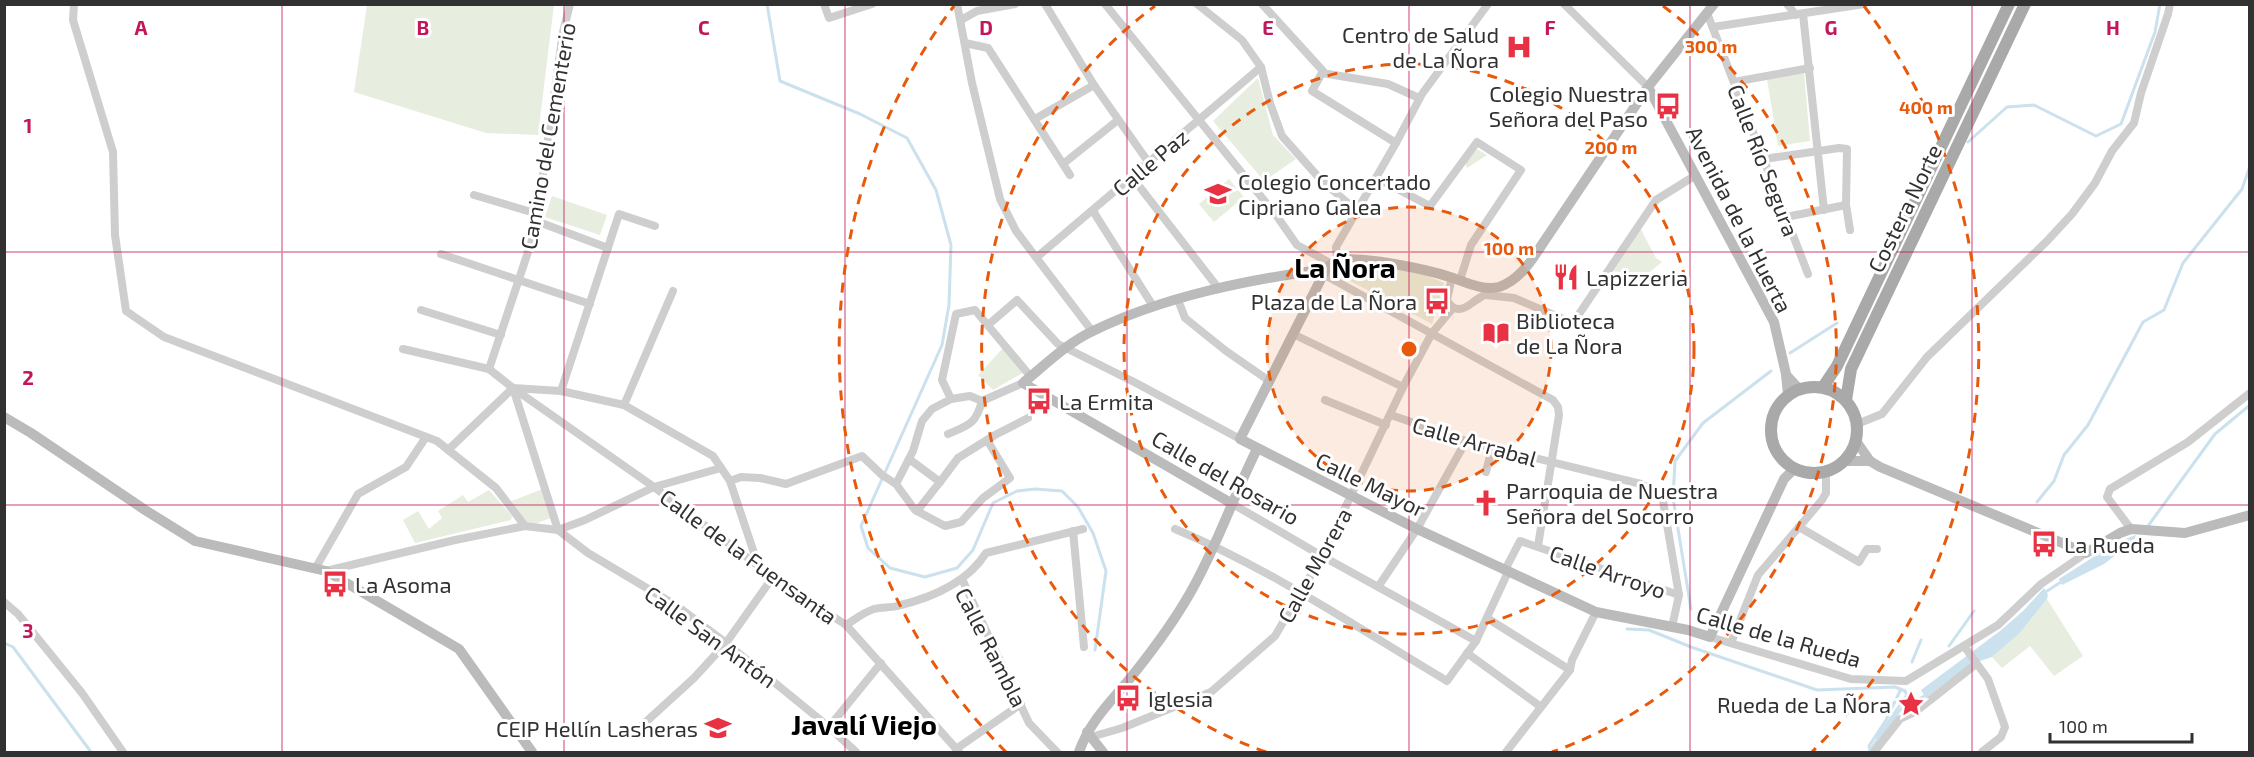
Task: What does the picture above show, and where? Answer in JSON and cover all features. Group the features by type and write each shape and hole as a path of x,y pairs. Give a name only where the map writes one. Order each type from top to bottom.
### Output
{"main road":[{"name":"Costera Norte","path":"1823,387 1837,366 2009,4"},
{"name":"Costera Norte","path":"1846,400 1851,369 2025,4"},
{"path":"1823,387 1846,400 1853,411 1857,424 1856,441 1844,461 1826,471 1810,472 1788,464 1777,451 1771,434 1773,417 1776,409 1794,392 1823,387"}],"street":[{"path":"74,4 73,20 113,152 115,235 126,311 164,337 437,441 496,488 525,526"},
{"name":"Camino del Cementerio","path":"489,369 519,281 537,218 563,32 570,4"},
{"path":"824,4 829,18 872,4"},
{"path":"957,4 1000,199 1016,231 1092,332"},
{"path":"961,20 977,8 1015,4"},
{"path":"1045,4 1094,85 1149,163"},
{"path":"1105,4 1298,245 1432,333 1553,400 1558,407 1559,415 1538,546 1520,541 1476,642 1447,681 1300,592 1214,545 1175,529"},
{"path":"1197,4 1242,40 1262,67 1270,103 1282,136 1321,180 1356,210"},
{"path":"1262,4 1323,72 1388,84 1419,99"},
{"path":"1240,439 1268,380 1329,267 1336,247 1419,99 1488,4"},
{"path":"1564,4 1648,87"},
{"path":"1787,4 1800,14 1810,68 1824,210"},
{"path":"1713,27 1864,4"},
{"path":"1857,424 1882,414 1927,357 2072,214 2095,183 2112,151 2134,123 2170,4"},
{"path":"1376,178 1431,206 1477,142 1521,171 1471,245 1446,296 1453,308 1461,310 1489,291 1509,282 1527,267 1648,87 1710,9"},
{"name":"Calle Río Segura","path":"1710,9 1713,27 1808,274"},
{"path":"965,44 988,48 1071,176"},
{"name":"Calle Paz","path":"1037,257 1262,67"},
{"path":"1734,82 1810,68"},
{"path":"1323,72 1312,91 1396,143"},
{"path":"1035,119 1094,85"},
{"name":"Avenida de la Huerta","path":"1648,87 1774,322 1786,374 1794,392"},
{"path":"1063,164 1118,120"},
{"path":"1764,159 1847,149 1846,205 1850,230"},
{"path":"896,484 909,459 922,421 932,409 951,399 970,396 982,401 1027,380 1065,348 1092,332 1153,306 1265,278 1329,267 1350,259 1421,268 1514,298 1573,323 1656,200 1696,175"},
{"path":"1132,177 1219,289"},
{"path":"474,195 608,248"},
{"path":"1786,217 1846,205"},
{"path":"1093,210 1153,306"},
{"path":"561,392 619,214 655,226"},
{"path":"441,254 590,304"},
{"path":"1509,282 1514,298"},
{"path":"1472,285 1474,295 1472,303"},
{"path":"624,405 673,291"},
{"name":"Calle Mayor","path":"988,325 1017,300 1058,344 1257,449 1417,529 1596,612 1672,627"},
{"path":"1178,300 1185,318 1226,351 1268,380"},
{"name":"Calle Morera","path":"1089,735 1122,728 1211,692 1275,636 1322,556 1403,387 1432,333 1453,308"},
{"path":"421,310 501,335"},
{"path":"951,399 942,380 956,314 975,310 1027,380"},
{"path":"1293,334 1403,387"},
{"path":"403,349 489,369"},
{"name":"Calle de la Fuensanta","path":"489,369 654,487 773,577 846,625 958,751"},
{"name":"Calle del Rosario","path":"1027,380 1322,556 1476,642"},
{"path":"513,388 558,530"},
{"path":"448,450 513,388 561,392 624,405 713,456 730,481 759,566"},
{"path":"2133,529 2107,496 2110,489 2188,442 2250,393"},
{"path":"1325,400 1386,425"},
{"path":"948,434 966,426 978,417 982,401"},
{"name":"Calle Arrabal","path":"1391,416 1466,441 1641,484 1662,495 1679,595"},
{"path":"4,417 195,541 321,570 459,649 532,753"},
{"path":"917,511 958,458 1029,418"},
{"path":"321,570 358,494 406,467 426,436"},
{"path":"730,481 741,477 760,478 786,484 862,456 882,475 896,484 917,511 945,526 961,522 983,498 1010,478 987,440"},
{"path":"1377,587 1417,529 1466,441"},
{"path":"1856,441 1870,461"},
{"path":"1486,472 1492,448"},
{"path":"1078,753 1089,735 1092,724 1136,671 1189,595 1257,449"},
{"path":"909,459 940,482"},
{"path":"1844,461 1870,461 2086,553 2120,533 2133,529 2185,533 2250,515"},
{"path":"321,570 525,526 558,530 585,520 654,487 721,468"},
{"path":"1710,637 1784,478 1795,468"},
{"path":"1731,643 1758,575 1826,493 1826,471"},
{"path":"1799,527 1859,562 1867,549 1877,549"},
{"path":"962,579 979,564 986,553 1083,528"},
{"name":"Calle San Antón","path":"558,530 588,553 677,606 829,727 856,753"},
{"path":"1073,531 1084,647"},
{"name":"Calle Arroyo","path":"1538,546 1592,567 1679,595"},
{"name":"Calle de la Rueda","path":"1672,627 1851,679 1880,681 1911,679 1966,650 1998,625 2041,584 2086,553"},
{"path":"637,730 694,678 726,643 773,577"},
{"name":"Calle Rambla","path":"846,625 873,609 896,607 932,595 962,579 1029,723 1057,753"},
{"path":"1672,627 1679,595"},
{"path":"4,602 18,614 82,693 123,753"},
{"path":"1506,753 1570,670 1572,660 1596,612"},
{"path":"1487,618 1570,670"},
{"path":"1966,650 1988,679 2005,727 2001,737 1982,753"},
{"path":"1467,653 1541,707"},
{"path":"829,727 881,663"},
{"path":"1874,753 1900,718 1915,712 1976,664"},
{"path":"958,751 1021,704"},
{"path":"1089,735 1103,753"}],"green space":[{"path":"367,5 554,5 538,135 486,133 354,92"},
{"path":"1804,73 1810,141 1778,146 1767,79"},
{"path":"1258,78 1273,135 1296,159 1264,181 1213,121"},
{"path":"1477,149 1487,155 1467,168 1465,163"},
{"path":"1229,179 1244,197 1214,222 1199,204"},
{"path":"552,196 607,215 600,235 545,217"},
{"path":"1639,226 1656,258 1662,262 1645,276 1637,273 1608,271"},
{"path":"1347,263 1414,270 1444,283 1432,324 1335,273"},
{"path":"1005,346 1026,371 993,390 978,375"},
{"path":"545,488 554,517 537,523 522,522 507,503"},
{"path":"489,490 512,516 511,520 415,543 403,520 418,511 429,529 442,518 438,511 463,495 468,502"},
{"path":"2047,599 2083,656 2054,676 2030,646 2002,668 1992,657 2019,634"}],"water":[{"path":"2136,535 2134,541 2104,564 2062,585 2059,579 2117,542"},
{"path":"2044,588 2048,595 2047,599 2019,634 1992,657 1971,664 1926,698 1921,690 2000,631"}],"waterway":[{"path":"767,4 780,81 860,114 907,138 936,190 951,245 949,305 942,345 861,526 868,548 890,568 925,577 957,568 973,550 993,503 1017,491 1035,489 1062,491 1078,507 1093,533 1106,571 1095,650"},
{"path":"1968,142 2007,107 2034,105 2096,136 2121,124 2155,32 2160,4"},
{"path":"2037,502 2054,481 2064,455 2088,425 2143,322 2164,310 2183,263 2242,189 2250,166"},
{"path":"1790,353 1837,323"},
{"path":"1691,609 1673,498 1675,461 1703,423 1771,371"},
{"path":"2148,526 2215,434 2250,405"},
{"path":"2044,593 2064,580"},
{"path":"1949,646 1974,611"},
{"path":"1627,629 1649,630 1691,647 1817,690 1895,687 1905,691 1911,704"},
{"path":"1912,662 1921,640"},
{"path":"4,643 13,647 91,752"},
{"path":"1870,750 1869,746 1886,720 1901,689"},
{"path":"1877,738 1907,695"},
{"path":"1870,750 1900,710 1926,695"}],"place":[{"name":"Centro de Salud de La Ñora","path":"1519,47"},
{"name":"Colegio Nuestra Señora del Paso","path":"1668,106"},
{"name":"Colegio Concertado Cipriano Galea","path":"1218,194"},
{"name":"Lapizzeria","path":"1566,277"},
{"name":"Plaza de La Ñora","path":"1437,301"},
{"name":"Biblioteca de La Ñora","path":"1496,333"},
{"name":"La Ermita","path":"1039,401"},
{"name":"Parroquia de Nuestra Señora del Socorro","path":"1486,503"},
{"name":"La Rueda","path":"2044,544"},
{"name":"La Asoma","path":"335,584"},
{"name":"Iglesia","path":"1128,698"},
{"name":"Rueda de La Ñora","path":"1911,704"},
{"name":"CEIP Hellín Lasheras","path":"718,728"}],"district":[{"name":"La Ñora","path":"1345,267"},
{"name":"Javalí Viejo","path":"864,724"}]}
